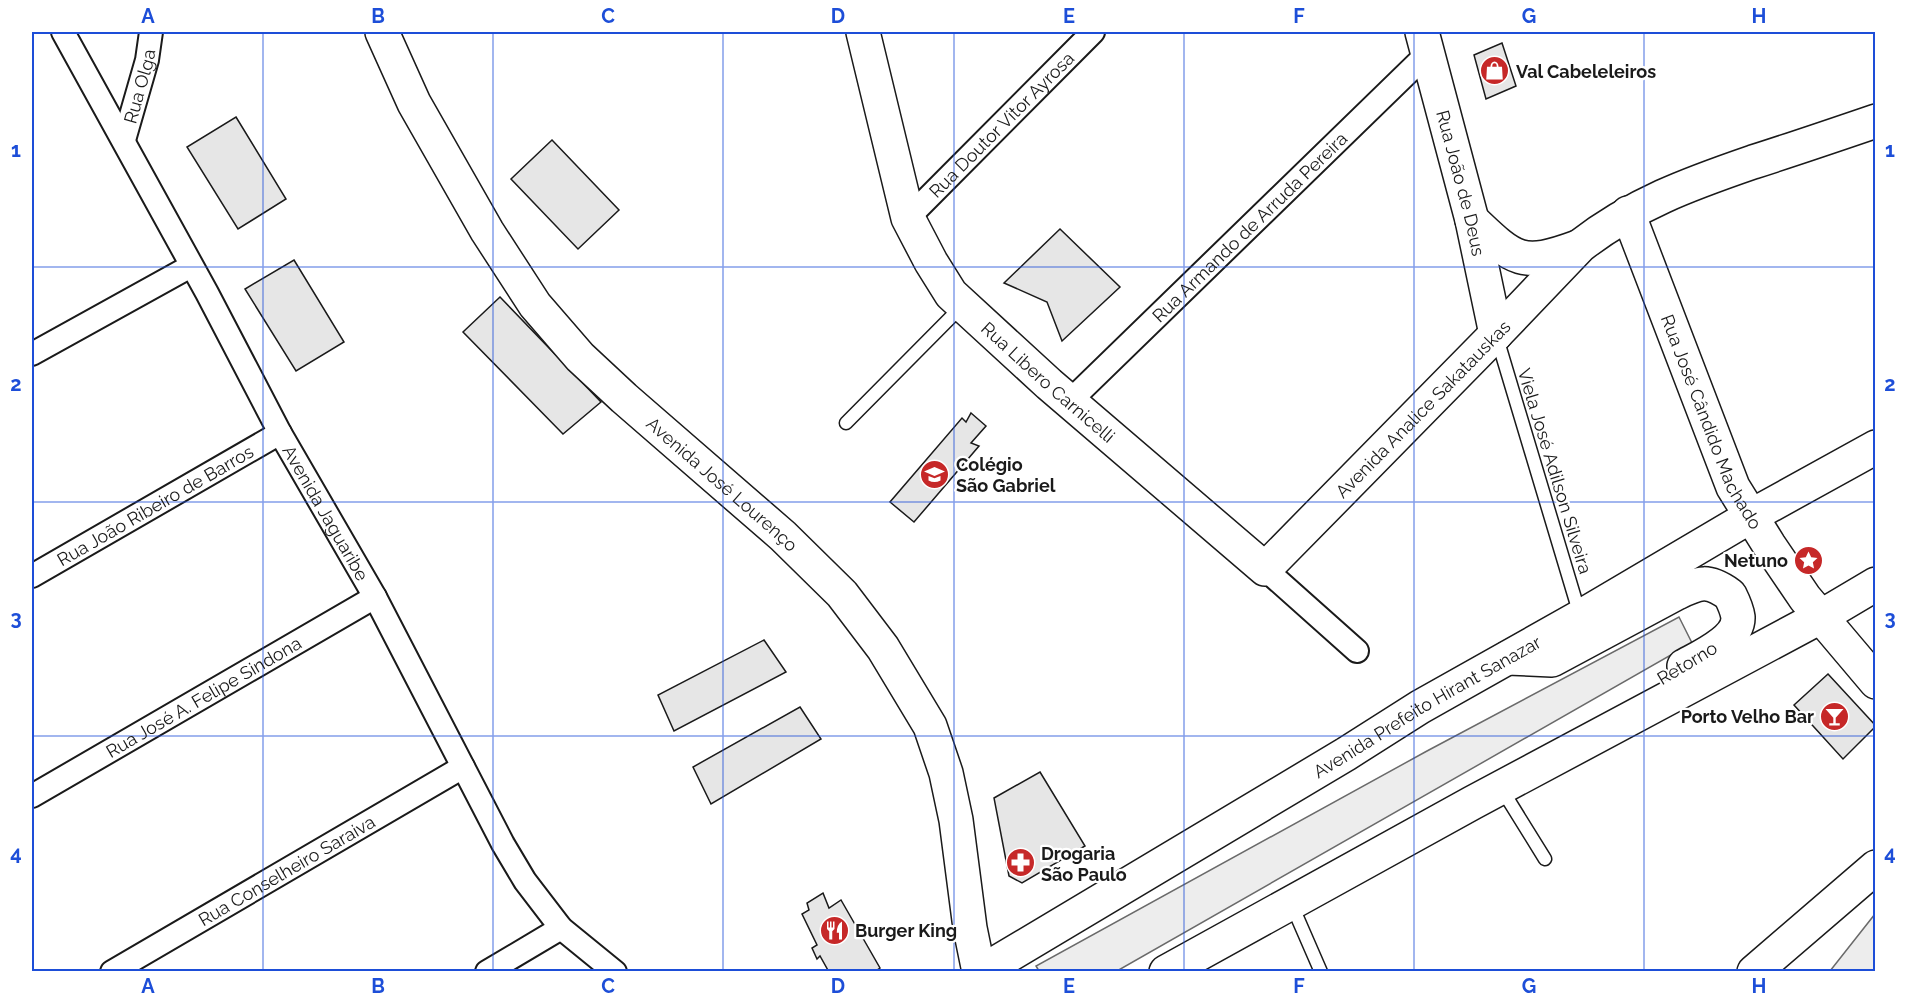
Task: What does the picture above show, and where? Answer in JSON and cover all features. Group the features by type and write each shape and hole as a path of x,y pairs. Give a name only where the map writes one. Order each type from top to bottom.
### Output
{"main road":[{"name":"Avenida José Lourenço","path":"382,32 414,103 487,231 535,305 580,357 783,536 842,594 883,648 930,726 946,773 956,820 970,928 980,972"},
{"name":"Rua Libero Carnicelli","path":"863,32 908,218 951,294 1070,401 1265,569"},
{"name":"Rua João de Deus","path":"1426,42 1472,220 1496,334"},
{"name":"Avenida Analice Sakatauskas","path":"1265,569 1580,246 1628,213 1656,198 1704,179 1875,121"},
{"name":"Rua José Cândido Machado","path":"1628,213 1733,487 1769,545 1813,607 1875,682"},
{"name":"Avenida Analice Sakatauskas","path":"1472,220 1508,253 1525,259 1552,256 1580,246"},
{"name":"Avenida Prefeito Hirant Sanazar","path":"980,972 1346,754 1420,707 1875,447"},
{"name":"Retorno","path":"1508,658 1552,660 1698,583 1711,584 1730,595 1738,618 1733,632 1714,650 1560,734 1515,780"},
{"path":"1166,972 1515,780 1813,607 1875,584"},
{"path":"1754,972 1875,867"}],"street":[{"name":"Avenida Jaguaribe","path":"63,32 124,140 280,433 375,597 525,881 561,928 615,972"},
{"name":"Rua Olga","path":"124,140 147,60 151,32"},
{"name":"Rua Doutor Vitor Ayrosa","path":"908,218 1093,32"},
{"name":"Rua Armando de Arruda Pereira","path":"1070,401 1426,42"},
{"path":"32,354 191,266"},
{"name":"Rua João Ribeiro de Barros","path":"32,576 280,433"},
{"name":"Rua Libero Carnicelli","path":"1265,569 1357,651"},
{"name":"Rua José A. Felipe Sindona","path":"32,796 375,597"},
{"name":"Rua Conselheiro Saraiva","path":"112,972 463,767"},
{"path":"487,972 561,928"}],"lane":[{"path":"846,423 962,305"},
{"name":"Viela José Adilson Silveira","path":"1496,334 1580,617"},
{"path":"1515,780 1545,859"},
{"path":"1290,902 1322,972"}],"shaded area":[{"path":"1679,617 1692,643 1117,971 1039,971 1036,966 1427,751"},
{"path":"1875,914 1875,971 1830,971"}],"building":[{"name":"Val Cabeleleiros","path":"1502,43 1516,86 1486,99 1474,55"},
{"path":"236,117 286,199 238,229 187,147"},
{"path":"552,140 619,210 578,249 511,179"},
{"path":"1060,229 1120,287 1062,341 1047,302 1004,283"},
{"path":"294,260 344,342 296,371 245,289"},
{"path":"500,297 601,402 563,434 463,332"},
{"name":"Colégio São Gabriel","path":"971,413 986,426 971,443 979,446 914,522 890,502 962,418 966,422"},
{"path":"764,640 786,672 674,731 658,695"},
{"name":"Porto Velho Bar","path":"1828,674 1876,726 1843,759 1794,705"},
{"path":"800,707 821,739 711,804 693,767"},
{"path":"1040,772 1085,846 1022,883 1009,876 994,798"},
{"name":"Burger King","path":"823,893 829,908 841,900 880,968 874,972 829,972 820,956 817,959 812,948 817,945 802,914 809,910 807,903"}],"place":[{"name":"Val Cabeleleiros","path":"1495,71"},
{"name":"Colégio São Gabriel","path":"935,474"},
{"name":"Netuno","path":"1809,560"},
{"name":"Porto Velho Bar","path":"1835,716"},
{"name":"Drogaria São Paulo","path":"1020,863"},
{"name":"Burger King","path":"834,930"}]}
